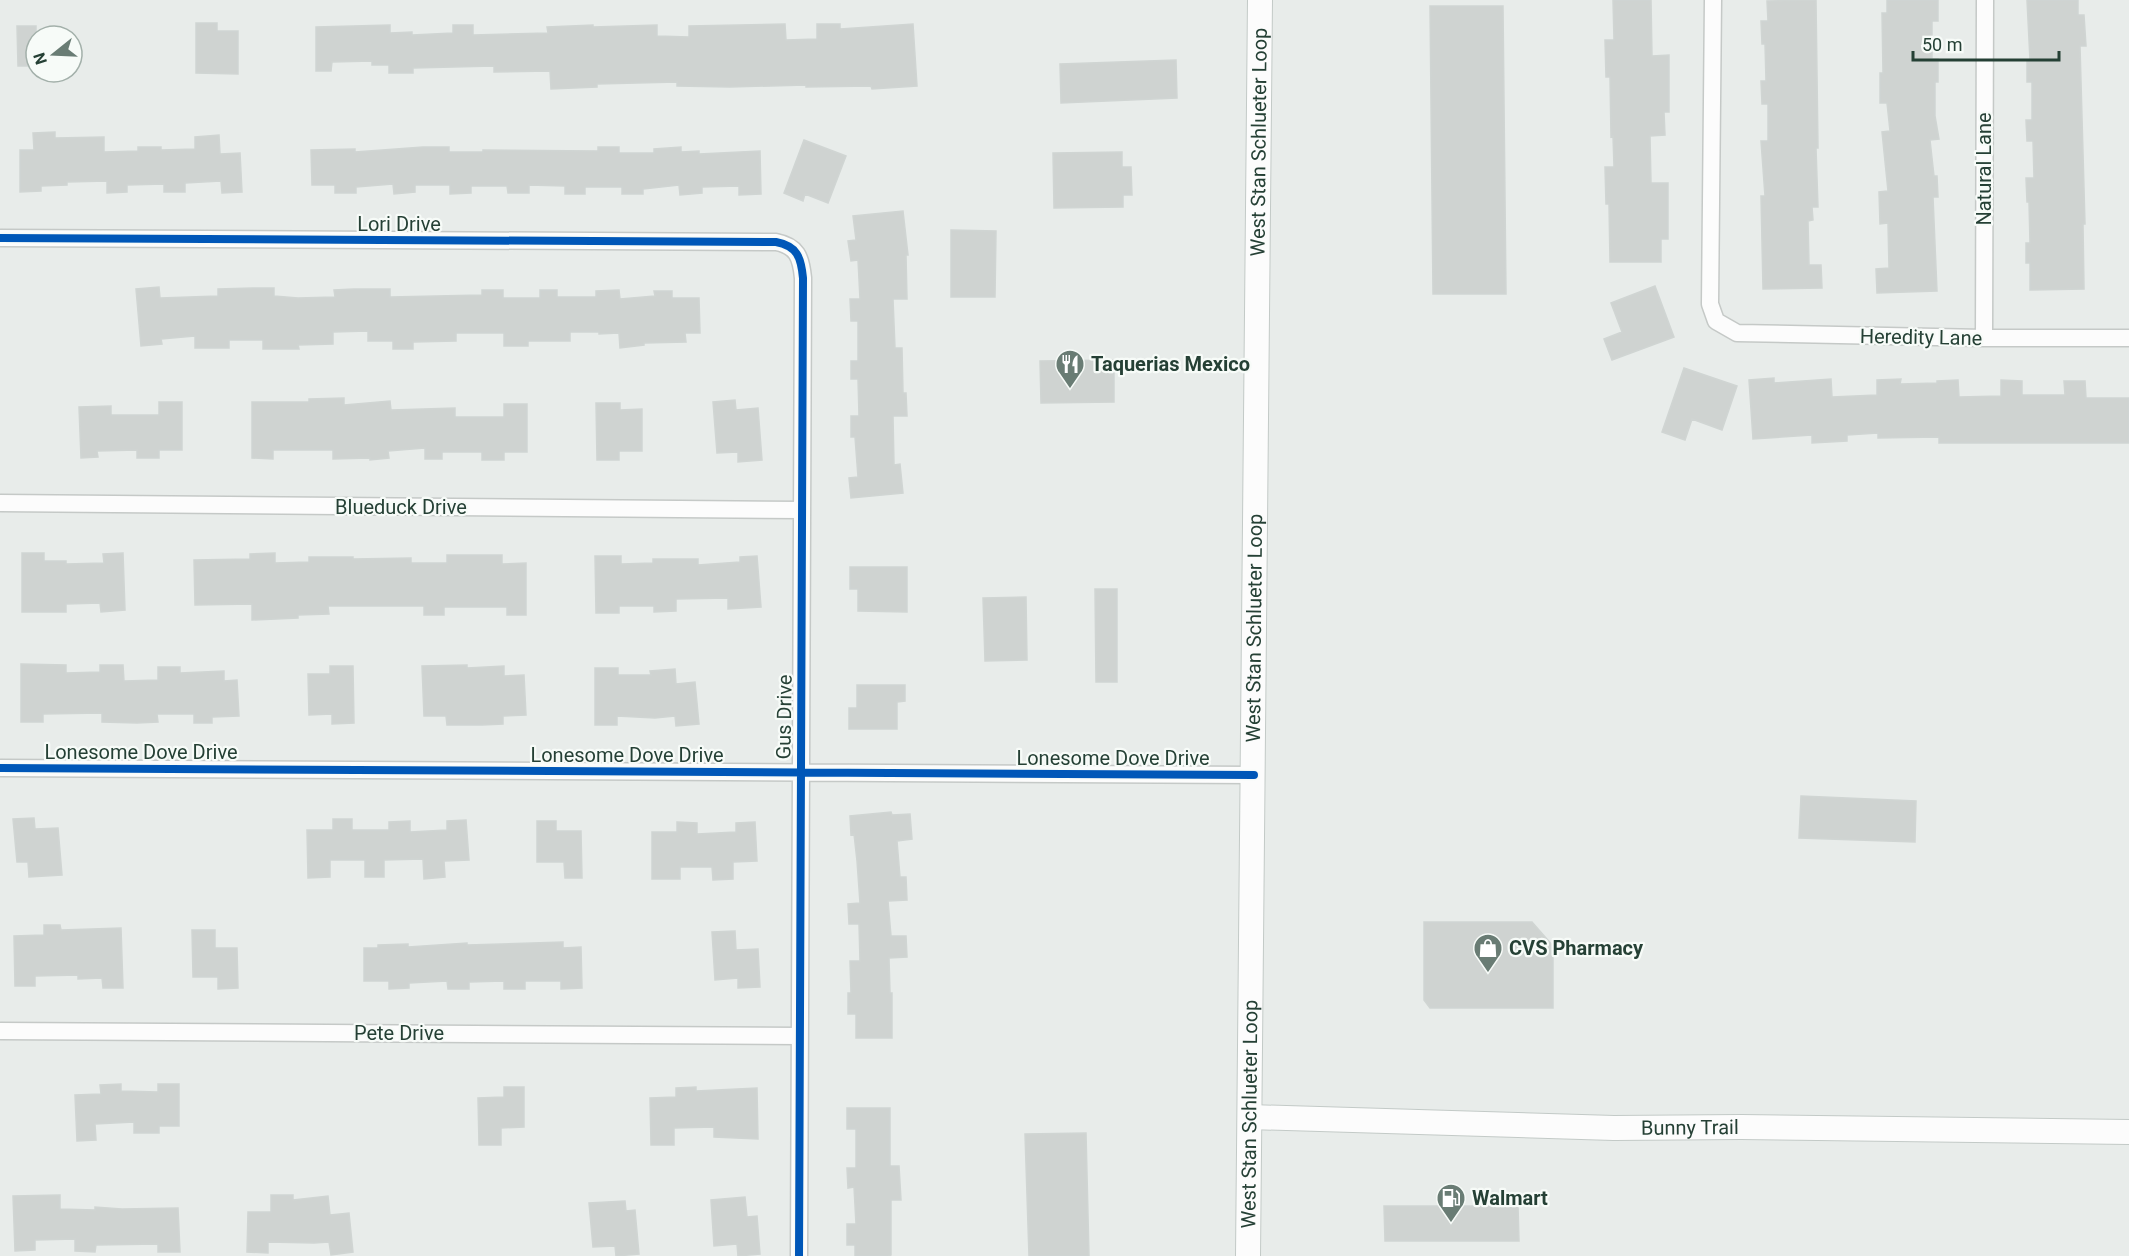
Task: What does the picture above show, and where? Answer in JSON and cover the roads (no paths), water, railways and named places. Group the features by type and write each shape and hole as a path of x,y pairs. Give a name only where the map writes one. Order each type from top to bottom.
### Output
{"main road":[{"name":"West Stan Schlueter Loop","path":"1248,1256 1260,0"},
{"name":"Bunny Trail","path":"1250,1117 1614,1128 1742,1127 2129,1132"}],"street":[{"name":"Heredity Lane","path":"1713,0 1710,304 1716,321 1737,333 1984,338 2129,338"},
{"name":"Natural Lane","path":"1984,0 1984,338"},
{"name":"Lori Drive","path":"0,238 776,242 790,245 795,252"},
{"name":"Gus Drive","path":"795,252 802,264 803,278 799,1256"},
{"name":"Blueduck Drive","path":"0,503 802,510"},
{"name":"Lonesome Dove Drive","path":"0,768 1254,775"},
{"name":"Pete Drive","path":"0,1031 799,1036"}],"place":[{"name":"Taquerias Mexico","path":"1070,390"},
{"name":"CVS Pharmacy","path":"1488,974"},
{"name":"Walmart","path":"1451,1224"}]}
